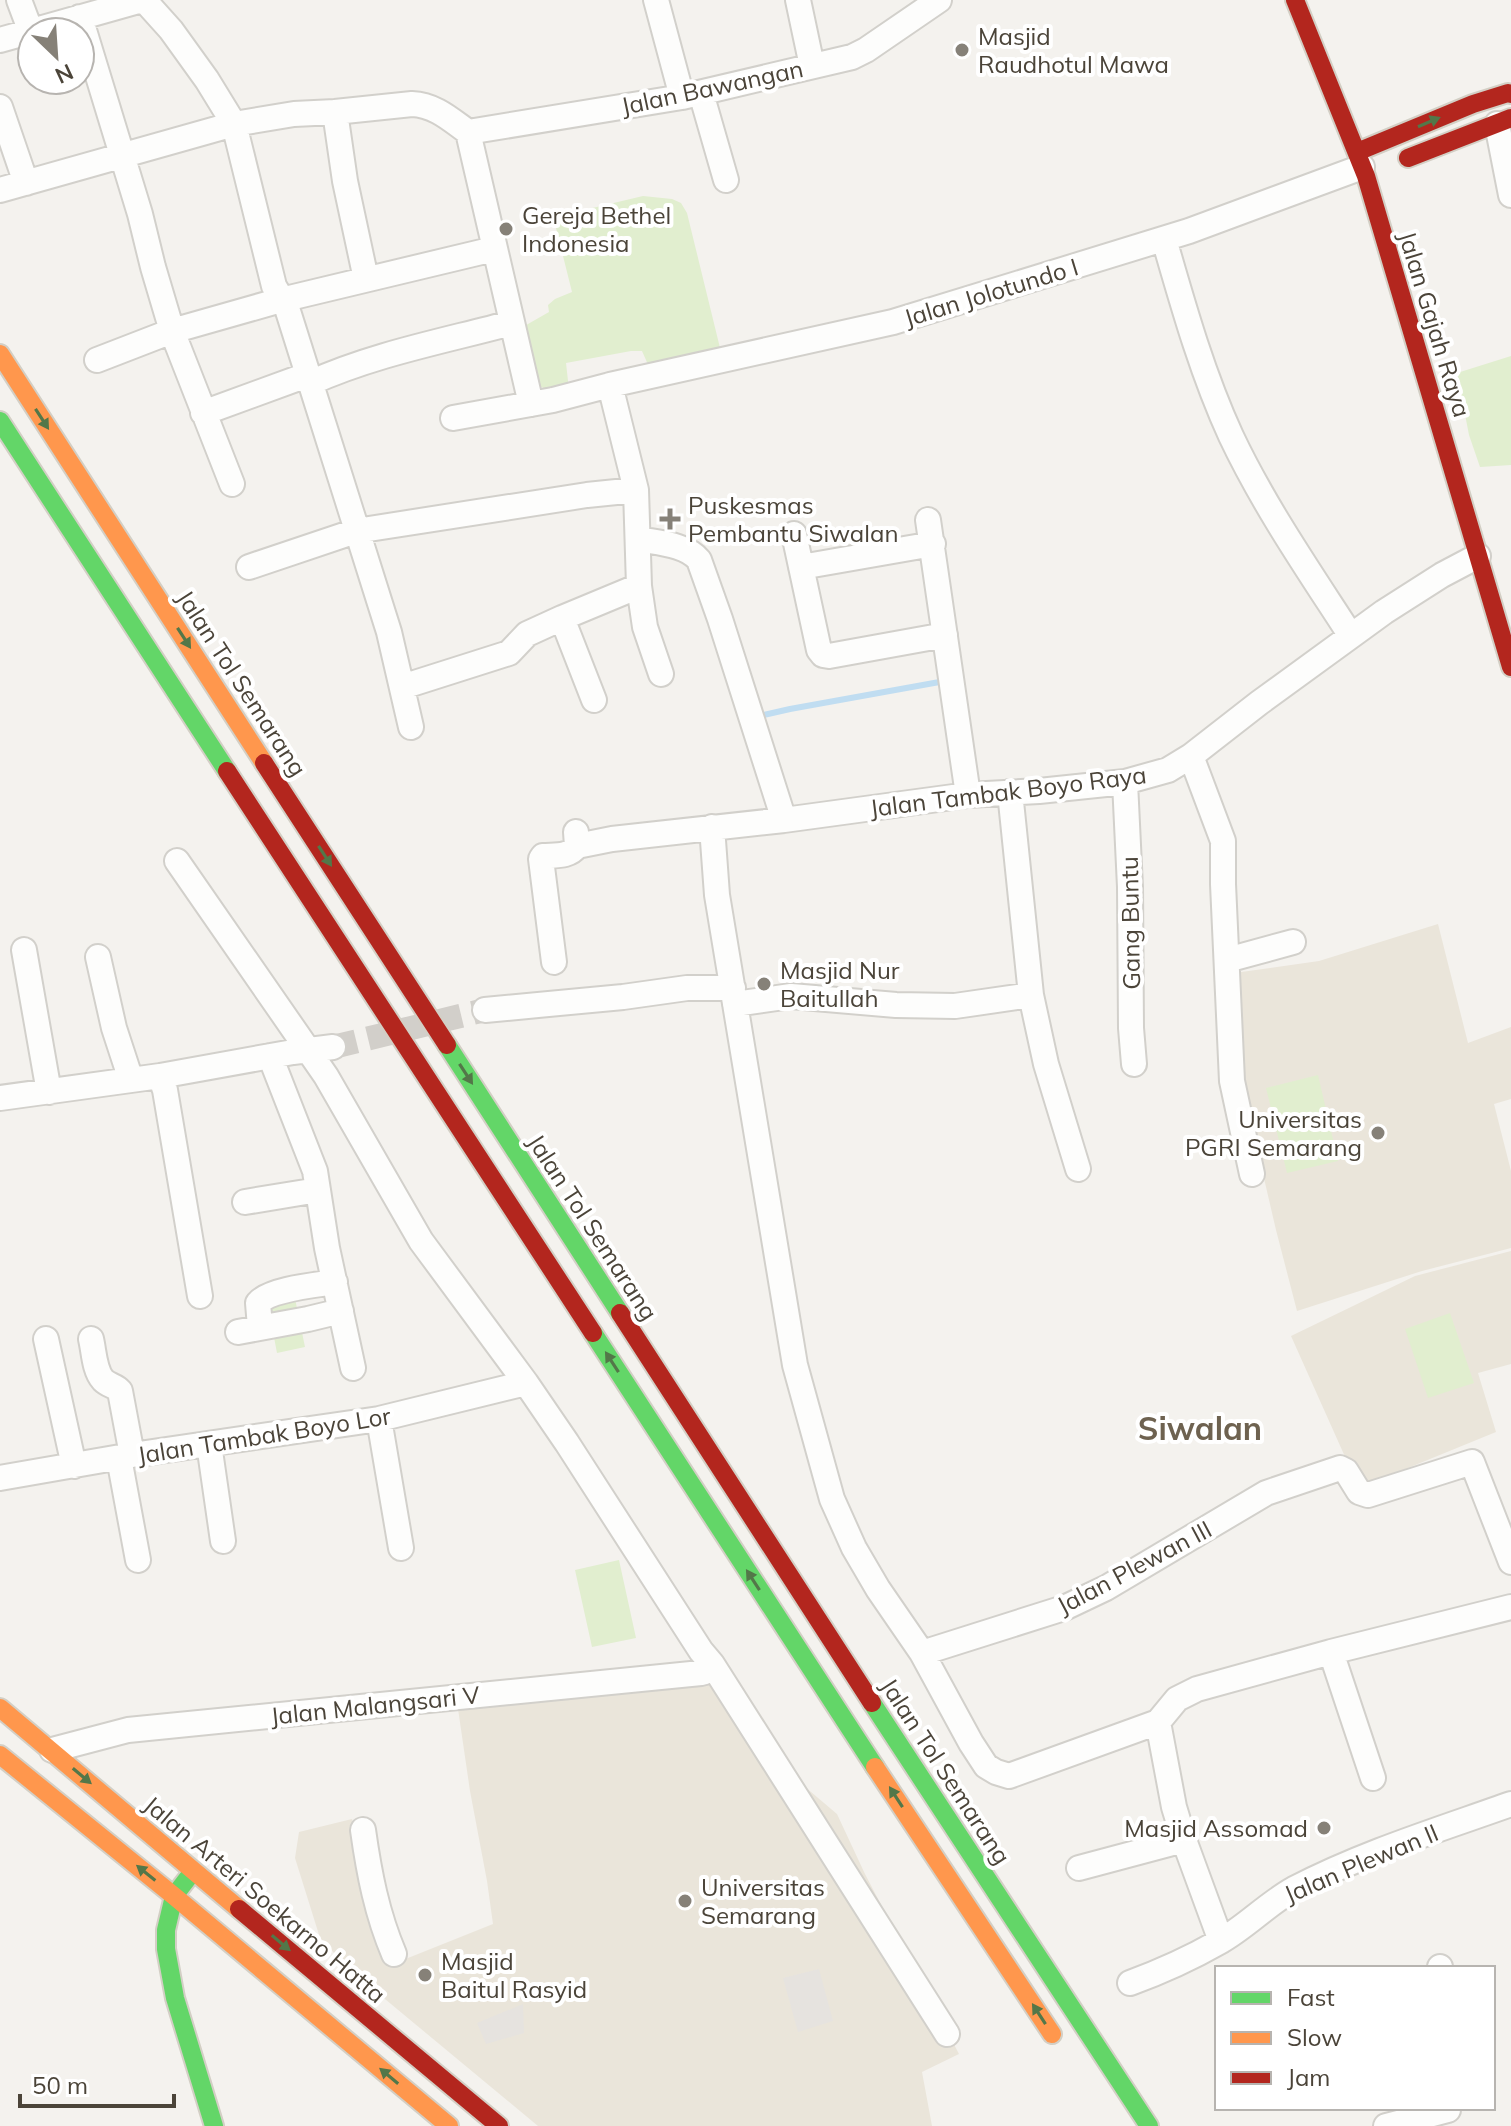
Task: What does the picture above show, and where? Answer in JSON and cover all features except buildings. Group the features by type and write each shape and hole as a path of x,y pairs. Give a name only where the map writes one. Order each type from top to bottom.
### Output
{"main road":[{"name":"Jalan Gajah Raya","path":"1295,0 1371,166 1511,667"},
{"path":"1371,166 1473,104 1511,94"},
{"path":"1371,166 1504,121"},
{"name":"Jalan Tol Semarang","path":"0,354 1149,2126"},
{"path":"0,421 808,1665 1061,2047"},
{"name":"Jalan Arteri Soekarno Hatta","path":"0,1708 499,2126"},
{"path":"0,1755 449,2126"},
{"path":"194,1870 174,1896 166,1930 166,1949 205,2124"}],"street":[{"path":"84,16 143,0 171,30 234,124 274,286 287,308 389,632 411,727"},
{"path":"656,0 726,180"},
{"path":"798,0 812,66"},
{"name":"Jalan Bawangan","path":"468,132 692,95 852,57 939,0"},
{"path":"96,68 172,331 232,484"},
{"path":"0,190 234,124 294,114 425,104 468,132 531,404"},
{"path":"0,107 26,183"},
{"path":"335,112 345,181 366,279"},
{"path":"1504,121 1511,195"},
{"name":"Jalan Jolotundo I","path":"453,418 531,404 893,322 1164,239 1371,166"},
{"path":"1164,239 1183,308 1231,436 1278,523 1351,636"},
{"path":"97,360 172,331 281,300 494,249"},
{"path":"203,413 365,361 511,323"},
{"path":"610,385 636,490 639,586 645,627 661,674"},
{"path":"249,567 356,531 636,490"},
{"path":"801,567 930,532 968,795"},
{"path":"794,534 819,650 823,655 945,635"},
{"path":"638,539 684,549 699,560 784,820"},
{"name":"Jalan Tambak Boyo Raya","path":"554,962 541,859 543,856 570,853 576,837 784,820 968,795 1125,782 1168,770 1384,612 1478,556"},
{"path":"402,687 509,653 527,634 639,586"},
{"path":"562,618 594,700"},
{"path":"1191,756 1223,841 1232,1081 1252,1174"},
{"name":"Gang Buntu","path":"1125,782 1134,1064"},
{"path":"1010,792 1031,995 1046,1064 1078,1169"},
{"path":"712,827 717,895 795,1365 809,1422 832,1499 854,1548 922,1653 986,1766 1009,1776 1158,1722 1177,1699 1197,1689 1511,1607"},
{"path":"177,861 309,1050 421,1241 567,1443 701,1651 706,1668 947,2034"},
{"path":"1227,960 1293,942"},
{"path":"24,950 49,1092"},
{"path":"98,957 114,1028 131,1080"},
{"path":"485,1010 687,988 734,996 791,996 869,1004 955,1006 1031,995"},
{"path":"0,1098 160,1076 333,1047"},
{"path":"270,1056 310,1156 353,1368"},
{"path":"160,1076 200,1296"},
{"path":"245,1202 318,1190"},
{"path":"335,1282 262,1298 249,1329 341,1311"},
{"path":"46,1339 74,1466"},
{"path":"91,1339 102,1378 120,1391 138,1560"},
{"name":"Jalan Tambak Boyo Lor","path":"0,1478 125,1456 379,1419 526,1383"},
{"path":"379,1419 401,1548"},
{"path":"209,1444 223,1541"},
{"name":"Jalan Plewan III","path":"922,1653 1064,1608 1119,1580 1266,1493 1340,1468 1346,1471 1359,1492 1368,1495 1472,1462 1511,1562"},
{"path":"1331,1652 1373,1778"},
{"name":"Jalan Malangsari V","path":"52,1750 128,1730 706,1668"},
{"path":"1158,1722 1174,1807 1221,1941"},
{"name":"Jalan Plewan II","path":"1130,1983 1221,1941 1297,1887 1386,1847 1511,1804"},
{"path":"363,1830 373,1891 383,1930 394,1954"},
{"path":"1079,1868 1184,1840"},
{"path":"1386,2126 1450,2115"}],"shaded area":[{"name":"Universitas PGRI Semarang","path":"1438,924 1468,1043 1511,1027 1511,1099 1494,1104 1511,1171 1511,1248 1422,1271 1297,1311 1239,1071 1234,973 1319,961"},
{"path":"1511,1251 1511,1364 1478,1373 1496,1432 1359,1488 1291,1336 1415,1276"},
{"name":"Universitas Semarang","path":"730,1679 778,1764 837,1814 959,2054 922,2072 932,2126 538,2126 350,1970 320,1938 295,1858 299,1832 352,1819 378,1920 403,1960 493,1924 457,1702"},
{"path":"819,1969 833,2021 798,2032 783,1978"},
{"path":"523,2004 524,2033 486,2044 477,2023"}],"green space":[{"path":"643,196 672,199 681,203 687,213 721,352 650,369 642,351 631,351 566,363 569,390 554,393 533,383 521,328 549,312 548,305 555,299 572,292 556,228 563,215"},
{"path":"1511,356 1511,465 1480,467 1469,435 1457,373"},
{"path":"1318,1075 1338,1161 1287,1173 1266,1088"},
{"path":"292,1284 305,1347 277,1353 265,1290"},
{"path":"1450,1313 1474,1383 1428,1398 1405,1329"},
{"path":"619,1560 636,1638 592,1647 575,1570"}],"waterway":[{"path":"755,717 945,681"}],"tunnel":[{"path":"333,1047 485,1010"}],"traffic: fast":[{"path":"0,421 227,771"},
{"path":"447,1045 620,1313"},
{"path":"593,1333 875,1767"},
{"path":"872,1703 1149,2126"},
{"path":"191,1874 174,1896 166,1930 166,1949 175,1998 214,2126"}],"traffic: slow":[{"path":"0,354 264,763"},
{"path":"0,1708 239,1909"},
{"path":"0,1755 449,2126"},
{"path":"875,1767 1052,2034"}],"traffic: jam":[{"path":"1295,0 1366,176 1511,667"},
{"path":"1357,152 1473,104 1511,94"},
{"path":"1408,158 1511,118"},
{"path":"264,763 447,1045"},
{"path":"227,771 593,1333"},
{"path":"620,1313 872,1703"},
{"path":"239,1909 499,2126"}],"place":[{"name":"Masjid Raudhotul Mawa","path":"962,50"},
{"name":"Gereja Bethel Indonesia","path":"506,229"},
{"name":"Puskesmas Pembantu Siwalan","path":"670,519"},
{"name":"Masjid Nur Baitullah","path":"764,984"},
{"name":"Universitas PGRI Semarang","path":"1378,1133"},
{"name":"Masjid Assomad","path":"1324,1828"},
{"name":"Universitas Semarang","path":"685,1901"},
{"name":"Masjid Baitul Rasyid","path":"425,1975"}],"district":[{"name":"Siwalan","path":"1200,1428"}]}
